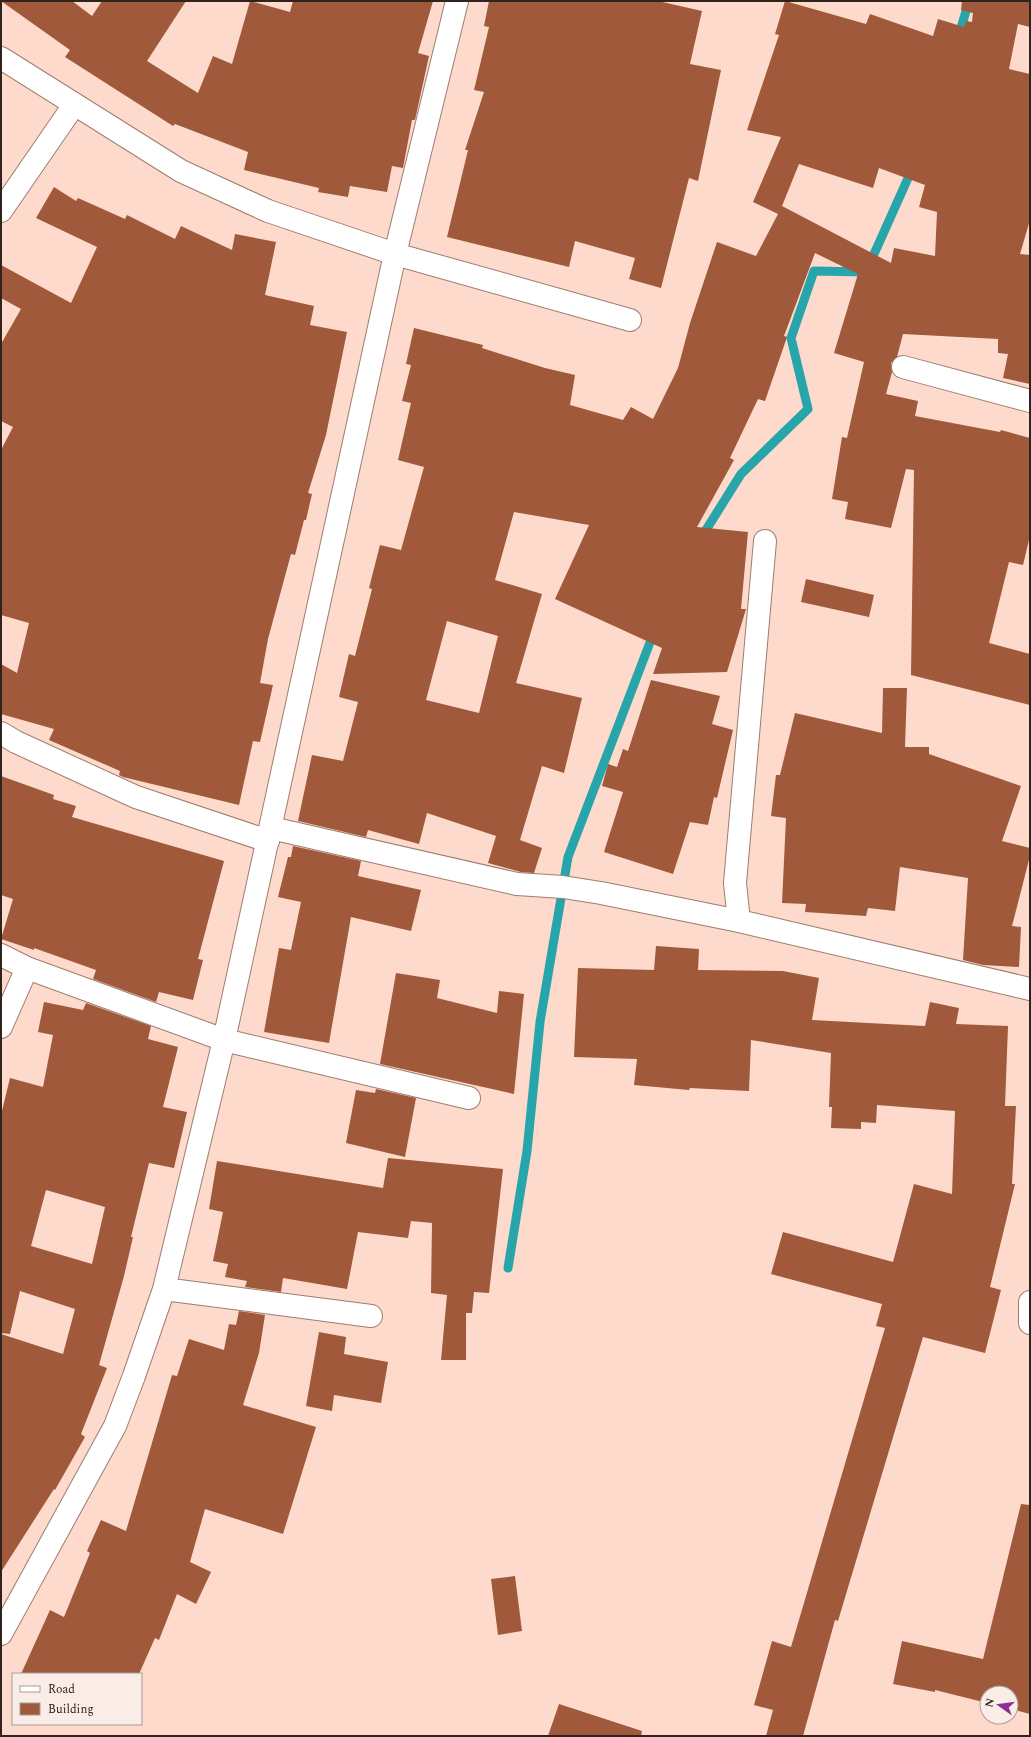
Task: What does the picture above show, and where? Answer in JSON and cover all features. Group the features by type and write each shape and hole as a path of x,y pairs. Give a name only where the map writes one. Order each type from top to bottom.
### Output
{"street":[{"path":"1,1634 115,1426 164,1289 224,1040 270,834 395,254 457,1"},
{"path":"1,58 74,105 188,174 268,211 395,254 630,320"},
{"path":"1,211 74,105"},
{"path":"903,368 1030,401"},
{"path":"739,921 736,883 764,541"},
{"path":"1,733 16,742 136,797 270,834 507,882 601,892 739,921 1030,989"},
{"path":"1,955 27,968 224,1040 469,1098"},
{"path":"1,1027 27,968"},
{"path":"164,1289 371,1316"},
{"path":"1030,1302 1030,1323"}],"building":[{"path":"1,1 72,1 92,16 102,1 186,1 147,61 198,93 213,56 232,64 250,1 290,12 293,1 433,1 418,53 429,56 415,120 412,120 403,168 392,166 387,192 350,186 348,197 318,192 319,188 244,170 248,152 175,124 173,126 65,57 70,50"},
{"path":"489,1 658,1 702,11 690,64 721,70 698,181 689,178 661,288 629,279 635,258 575,241 569,267 447,237 468,150 465,150 484,92 474,90 489,27 484,26"},
{"path":"785,1 866,24 870,14 933,36 938,19 964,27 966,21 972,22 973,13 961,10 962,1 1030,1 1030,27 1018,24 1009,69 1030,74 1030,220 1020,254 1030,255 1030,384 1003,378 1008,354 998,353 998,339 903,334 897,357 891,363 892,372 886,394 918,401 915,416 1000,432 1001,430 1030,438 1030,536 1023,565 1009,562 989,643 1030,654 1030,705 911,675 914,470 906,469 891,528 845,519 848,502 832,499 842,437 847,438 864,362 834,353 858,274 815,253 784,336 787,337 765,401 758,399 730,458 734,460 697,527 748,532 741,609 746,609 727,672 653,674 662,648 555,599 589,525 514,512 495,580 542,594 516,683 582,698 564,773 542,766 520,840 542,848 534,873 521,872 488,863 496,836 427,813 419,844 368,830 366,837 298,821 312,755 343,761 358,702 339,697 349,654 355,656 372,589 369,588 380,545 401,550 424,467 398,460 411,403 402,401 411,365 406,364 414,328 483,345 482,348 545,368 575,375 570,405 623,420 631,407 653,419 678,368 690,323 717,242 756,256 778,214 753,202 781,137 747,130 779,35 775,34","holes":["799,164 873,188 879,168 925,185 919,207 937,212 935,256 894,248 891,263 782,206","447,621 498,636 479,713 426,700"]},
{"path":"54,187 76,201 78,198 125,219 127,215 175,239 181,226 232,250 235,234 276,242 265,295 314,306 310,325 347,332 326,435 308,493 312,494 306,520 304,520 295,555 291,554 268,639 260,683 273,685 260,742 253,741 239,805 123,777 119,775 120,771 49,740 54,729 1,714 1,664 17,673 29,623 1,615 1,450 13,427 1,421 1,344 21,309 1,298 1,265 71,303 97,247 36,218"},
{"path":"806,579 874,595 869,617 801,602"},
{"path":"651,680 720,696 712,724 733,730 717,798 714,797 708,825 690,822 673,874 604,852 623,792 602,786 608,764 617,767 623,749 628,751"},
{"path":"883,688 907,688 905,747 929,747 929,754 1021,786 1002,841 1030,848 1030,856 1012,926 1021,927 1019,967 983,965 963,960 968,878 900,867 895,911 868,908 866,916 805,912 806,904 782,903 786,818 771,816 776,775 780,775 795,713 882,733"},
{"path":"1,776 54,795 53,799 76,806 72,817 224,861 198,959 203,960 193,1000 159,992 156,1002 93,979 96,970 34,948 34,950 1,939 13,899 1,895"},
{"path":"293,846 361,861 358,876 421,890 411,931 351,917 329,1043 264,1032 279,948 291,950 301,902 278,897 288,857 291,857"},
{"path":"656,946 699,949 698,970 783,971 819,978 812,1020 925,1026 930,1002 959,1008 956,1024 1008,1026 1005,1106 1016,1106 1012,1184 1015,1184 990,1287 1001,1290 985,1353 923,1337 838,1621 835,1620 803,1736 766,1736 773,1710 754,1705 772,1641 791,1647 885,1328 876,1326 882,1304 771,1274 783,1232 893,1262 914,1184 952,1194 955,1111 877,1105 876,1123 861,1122 861,1129 831,1128 832,1107 829,1107 831,1053 751,1040 749,1091 690,1088 689,1090 634,1085 637,1059 574,1057 578,968 654,970"},
{"path":"396,973 440,980 437,998 497,1013 499,991 524,994 514,1094 380,1064"},
{"path":"44,1002 83,1010 86,1003 151,1026 148,1039 178,1047 163,1107 187,1112 174,1168 149,1163 131,1237 133,1237 124,1276 99,1365 107,1368 81,1434 85,1437 55,1490 54,1489 1,1572 1,1334 63,1354 75,1309 20,1291 10,1334 1,1333 1,1115 10,1078 43,1087 53,1035 38,1032","holes":["46,1190 105,1207 92,1264 31,1246"]},
{"path":"376,1089 416,1098 405,1157 346,1143 356,1090 375,1093"},
{"path":"388,1158 503,1169 489,1293 474,1292 472,1313 466,1313 466,1360 441,1360 447,1295 431,1293 432,1223 411,1221 408,1238 358,1232 347,1289 283,1278 281,1292 245,1287 247,1281 225,1277 228,1264 213,1261 223,1212 209,1209 217,1161 383,1188"},
{"path":"239,1311 265,1315 259,1353 243,1405 316,1427 283,1534 205,1509 190,1562 211,1572 196,1604 177,1594 159,1640 155,1638 139,1673 21,1673 50,1610 64,1617 90,1553 87,1551 101,1520 126,1531 172,1375 177,1376 189,1339 224,1350 229,1324 236,1325"},
{"path":"319,1332 346,1337 344,1354 388,1362 381,1403 334,1395 332,1411 306,1406"},
{"path":"1021,1504 1030,1505 1030,1714 1019,1711 1019,1685 979,1685 979,1701 935,1690 935,1692 893,1684 902,1641 983,1659"},
{"path":"515,1576 522,1631 498,1635 491,1579"},
{"path":"559,1704 642,1731 641,1736 548,1736"}],"waterway":[{"path":"958,38 969,1"},
{"path":"701,538 741,474 808,409 791,338 814,271 866,272 913,167"},
{"path":"508,1268 527,1151 540,1022 568,857 654,632"}]}
